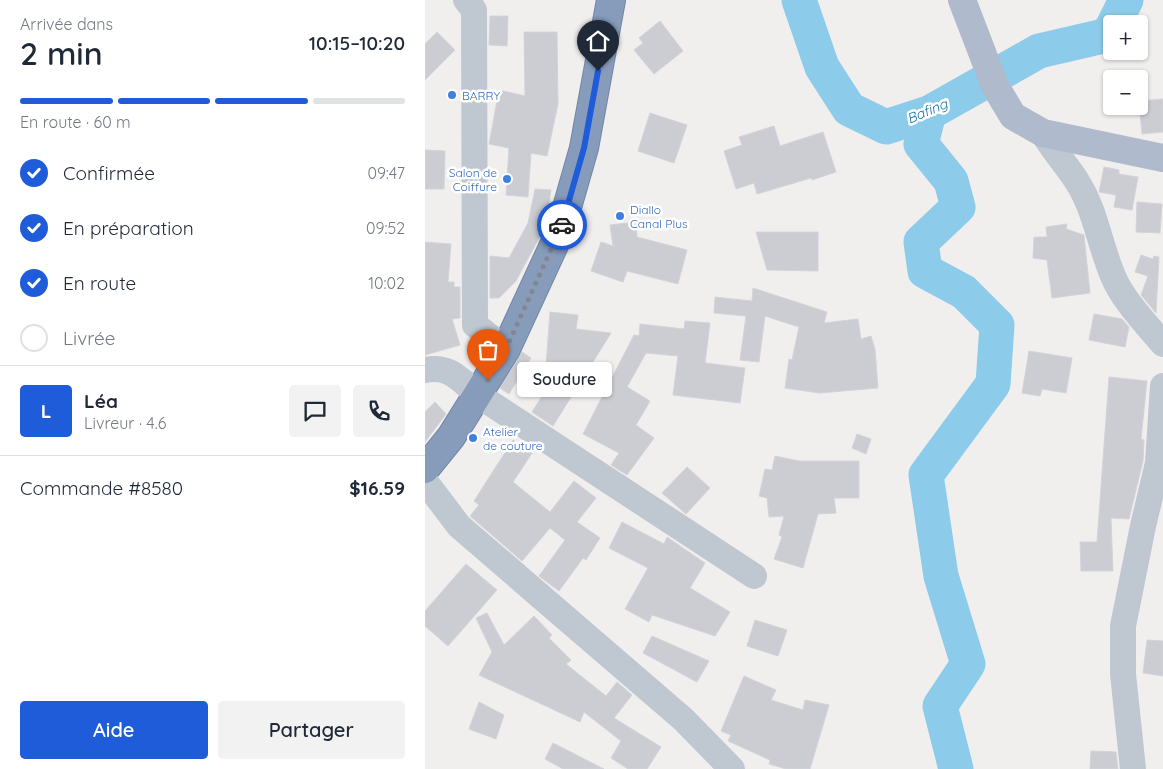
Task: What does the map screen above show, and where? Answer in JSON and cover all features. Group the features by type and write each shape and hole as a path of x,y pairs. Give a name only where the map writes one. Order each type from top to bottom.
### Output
{"highway":[{"path":"425,469 451,437 506,349 559,232 584,148 611,0"}],"main road":[{"path":"962,0 995,86 1013,116 1043,133 1163,158"}],"street":[{"path":"471,3 475,325 506,349"},
{"path":"1043,133 1057,156 1078,183 1094,216 1113,278 1136,311 1163,344"},
{"path":"425,370 441,368 449,371 479,395 754,576"},
{"path":"1133,769 1123,674 1123,626 1158,463 1163,386"},
{"path":"425,481 459,526 683,719 733,769"}],"building":[{"path":"490,16 508,16 507,46 489,45"},
{"path":"660,21 683,51 654,74 634,50 643,43 639,38"},
{"path":"437,32 455,50 425,80 425,44"},
{"path":"524,32 557,32 558,104 547,156 531,153 528,197 506,195 509,148 489,144 499,90 525,96"},
{"path":"1163,99 1163,132 1142,134 1140,115 1148,115 1148,100"},
{"path":"650,113 687,125 674,163 638,151"},
{"path":"774,126 780,146 823,132 836,172 757,194 754,183 736,189 724,151 742,145 739,137"},
{"path":"425,150 445,151 444,189 425,189"},
{"path":"1104,167 1119,170 1119,174 1138,177 1132,210 1114,207 1116,195 1099,192"},
{"path":"535,189 551,190 545,227 516,281 499,298 490,298 490,256 509,258 528,223"},
{"path":"1137,202 1162,204 1160,233 1136,232"},
{"path":"636,222 637,237 687,250 678,284 627,271 623,282 591,271 601,242 613,246 610,225"},
{"path":"1067,224 1066,229 1084,235 1090,293 1052,298 1047,260 1033,258 1034,237 1047,237 1046,227"},
{"path":"756,232 818,232 818,271 767,270"},
{"path":"425,242 451,244 448,282 454,282 454,287 460,287 460,318 452,319 460,345 425,355"},
{"path":"1141,255 1153,259 1154,256 1159,257 1156,313 1141,295 1148,276 1135,272"},
{"path":"753,288 827,312 824,323 858,319 861,339 871,336 875,349 878,388 819,393 785,388 789,359 792,360 799,327 765,316 759,362 740,360 746,316 714,313 715,297 752,301"},
{"path":"550,312 578,315 576,329 611,333 553,426 532,412 544,393"},
{"path":"1094,314 1122,319 1129,327 1125,347 1089,340"},
{"path":"685,321 710,323 705,363 745,368 740,403 673,395 678,356 646,353 627,387 650,401 636,425 654,438 627,475 611,465 619,453 583,434 634,335 639,336 640,324 684,329"},
{"path":"1029,351 1072,358 1066,393 1042,389 1040,396 1022,393"},
{"path":"522,352 531,358 509,394 500,388"},
{"path":"1109,377 1147,381 1141,439 1144,440 1143,461 1129,519 1111,518 1113,571 1081,571 1080,542 1097,542"},
{"path":"435,402 446,414 425,442 425,412"},
{"path":"857,434 871,439 866,454 852,448"},
{"path":"513,440 532,453 513,482 550,512 574,481 596,498 577,522 600,538 586,560 583,558 559,591 539,576 565,540 550,528 522,561 470,516 479,505 474,501"},
{"path":"775,456 799,461 859,461 859,498 834,498 836,513 818,514 803,568 774,559 782,537 779,535 784,516 769,517 767,498 759,496 765,469 772,470"},
{"path":"687,467 710,488 686,514 662,493"},
{"path":"622,522 664,544 667,537 705,563 690,588 730,612 715,636 652,615 649,622 625,609 648,568 609,548"},
{"path":"466,564 497,590 448,646 425,626 425,611"},
{"path":"487,613 504,645 534,616 552,635 549,638 571,660 566,664 606,696 617,682 632,695 614,718 661,747 647,769 628,769 611,758 621,741 584,712 580,722 479,675 492,652 476,618"},
{"path":"755,620 787,630 778,656 747,646"},
{"path":"652,636 709,661 697,682 643,653"},
{"path":"1147,640 1163,641 1163,676 1143,673"},
{"path":"744,676 776,690 771,700 803,710 805,700 829,705 810,769 786,769 769,764 770,760 728,741 731,735 721,731"},
{"path":"479,702 504,715 496,739 469,729"},
{"path":"553,743 604,769 563,769 545,759"},
{"path":"1091,751 1116,752 1118,769 1090,769"}],"waterway":[{"name":"Bafing","path":"799,0 822,67 849,109 886,127 929,113 1039,51 1103,36"},
{"name":"Bafing","path":"1118,15 1126,0"},
{"path":"929,113 921,144 951,181 958,207 921,242 925,271 964,292 997,325 993,384 926,475 941,576 968,664 940,706 956,769"}],"way so far":[{"path":"488,380 506,349 562,225"}],"place":[{"name":"BARRY","path":"452,95"},
{"name":"Salon de Coiffure","path":"507,179"},
{"name":"Diallo Canal Plus","path":"620,216"},
{"name":"Soudure","path":"488,380"},
{"name":"Atelier de couture","path":"473,438"}],"route":[{"path":"562,225 584,148 598,71"}]}
